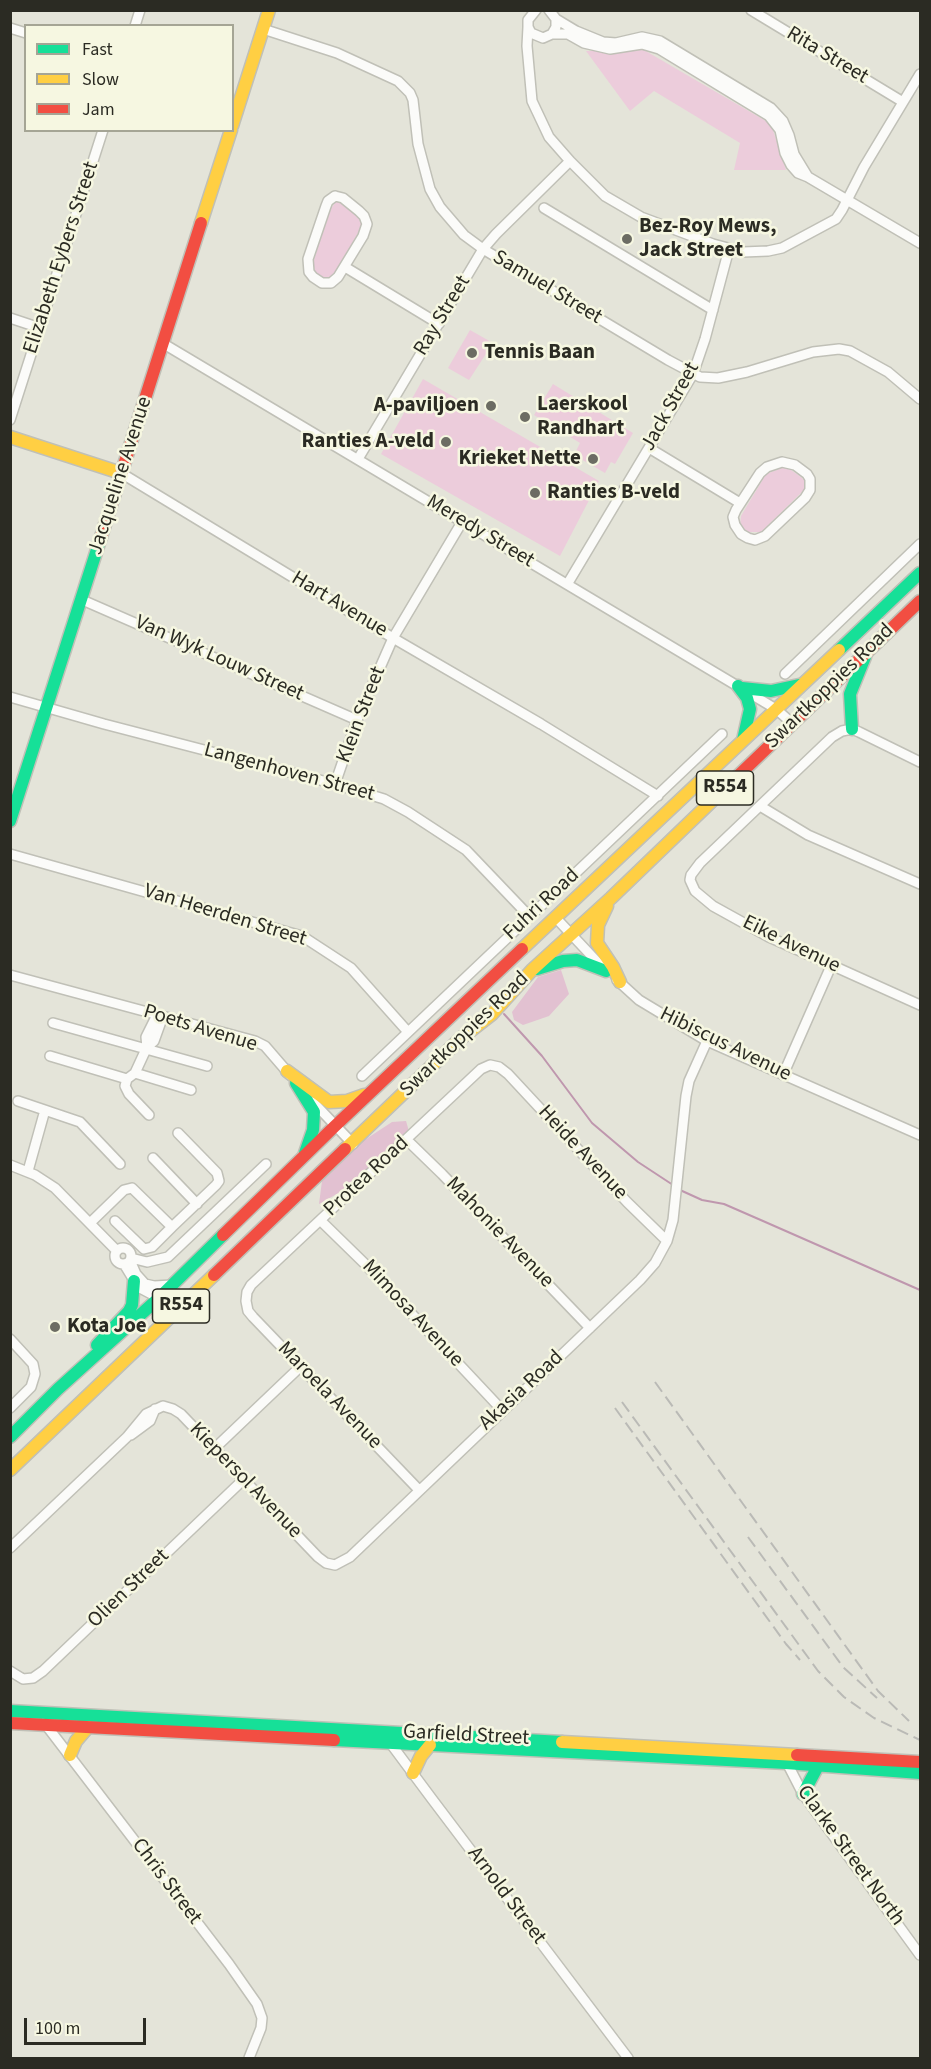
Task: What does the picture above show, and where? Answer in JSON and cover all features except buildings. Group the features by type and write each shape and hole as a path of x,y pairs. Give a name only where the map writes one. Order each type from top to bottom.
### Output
{"main road":[{"path":"234,120 269,10"},
{"name":"Jacqueline Avenue","path":"10,821 230,132"},
{"name":"Hart Avenue","path":"10,436 121,473"},
{"name":"Swartkoppies Road","path":"10,1437 58,1389 159,1298 369,1093 921,573"},
{"name":"Swartkoppies Road","path":"10,1470 243,1246 353,1144 460,1039 492,1014 532,970 611,898 870,647 921,601"},
{"path":"852,729 850,694 870,647"},
{"path":"740,687 771,691 804,683"},
{"path":"740,687 747,698 750,709 742,742"},
{"path":"611,898 598,925 596,936 597,943 620,982"},
{"path":"532,970 573,960 582,961 606,971"},
{"path":"287,1071 329,1102 347,1101 369,1093"},
{"path":"296,1083 314,1112 313,1130 303,1158"},
{"path":"159,1298 183,1291 230,1251 243,1246"},
{"path":"58,1389 129,1311 132,1305 135,1278"},
{"name":"Garfield Street","path":"10,1711 88,1727 228,1729"},
{"name":"Garfield Street","path":"10,1723 46,1719 785,1759 921,1762"},
{"path":"70,1755 76,1741 88,1727"},
{"name":"Garfield Street","path":"390,1738 430,1745 549,1746"},
{"path":"413,1773 421,1756 430,1745"},
{"name":"Garfield Street","path":"785,1759 818,1766 921,1773"},
{"path":"803,1794 818,1766"}],"street":[{"path":"536,10 527,19 532,101 549,137 605,196 640,217 729,249 748,252 768,251 788,246 836,219 864,167 921,74"},
{"name":"Rita Street","path":"751,10 903,102"},
{"path":"530,61 534,47 556,27 554,14"},
{"path":"554,14 576,31 603,42 616,43 642,37 655,39 769,116 780,130 785,153 798,173 849,198 921,243"},
{"path":"527,19 536,37 568,34 584,43 610,49 635,44 650,45 707,74"},
{"name":"Samuel Street","path":"263,29 348,58 389,76 405,87 413,100 418,144 430,189 440,207 464,235 483,249 693,374 700,377 718,378 747,372 813,352 840,349 850,351 888,372 921,399"},
{"name":"Elizabeth Eybers Street","path":"10,420 102,132"},
{"name":"Ray Street","path":"358,459 483,249 570,161"},
{"path":"335,196 343,198 359,211 368,224 345,267 335,280 327,284 313,277 308,266 309,253 326,206 328,201 335,196"},
{"path":"544,208 713,310"},
{"name":"Jack Street","path":"567,583 693,374 729,249"},
{"path":"345,267 439,324"},
{"path":"10,318 40,328"},
{"name":"Meredy Street","path":"164,344 740,687 776,709 793,724"},
{"path":"649,448 740,503"},
{"path":"775,463 795,465 810,479 810,490 805,498 761,538 755,540 748,538 738,531 733,517 740,503 760,473 775,463"},
{"name":"Hart Avenue","path":"121,473 658,796"},
{"name":"Klein Street","path":"335,784 357,720 393,638 462,522"},
{"path":"785,674 921,544"},
{"name":"Van Wyk Louw Street","path":"80,599 357,720"},
{"name":"Langenhoven Street","path":"10,697 335,784 394,804 448,837 479,861 530,917"},
{"path":"921,762 852,729 842,731 832,737 759,806 808,835 921,884"},
{"name":"Fuhri Road","path":"362,1076 722,734"},
{"name":"Eike Avenue","path":"759,806 700,863 690,880 695,891 712,906 769,937 921,1005"},
{"name":"Van Heerden Street","path":"10,854 302,936 351,968 408,1032"},
{"name":"Hibiscus Avenue","path":"555,917 606,971 639,1000 707,1041 921,1135"},
{"path":"783,1075 831,966"},
{"name":"Poets Avenue","path":"10,975 258,1042 265,1046 353,1144"},
{"path":"149,1115 129,1095 125,1086 146,1048 154,1041 160,1015"},
{"path":"53,1023 207,1066"},
{"name":"Akasia Road","path":"331,1565 340,1564 350,1557 501,1410 640,1280 655,1263 667,1241 677,1187 689,1081 707,1041"},
{"path":"50,1056 191,1090"},
{"name":"Protea Road","path":"246,1298 251,1285 481,1069 496,1066"},
{"name":"Heide Avenue","path":"496,1066 508,1074 627,1202 667,1241"},
{"path":"18,1101 83,1125 120,1164"},
{"path":"28,1171 45,1110"},
{"path":"115,1221 144,1249 152,1247 216,1185 219,1176 178,1133"},
{"name":"Mahonie Avenue","path":"407,1140 590,1328"},
{"path":"153,1158 196,1204"},
{"path":"10,1166 28,1171 55,1188 117,1251 116,1259 119,1263 147,1262 168,1257 266,1164"},
{"path":"90,1223 124,1190 132,1188 172,1227"},
{"name":"Mimosa Avenue","path":"321,1221 364,1263 501,1410"},
{"path":"128,1261 138,1287 159,1298"},
{"path":"135,1278 147,1262"},
{"path":"135,1278 154,1286 172,1285"},
{"name":"Maroela Avenue","path":"246,1298 248,1311 253,1317 419,1490"},
{"path":"10,1339 33,1364 35,1374 30,1387 10,1407"},
{"path":"215,1448 300,1366"},
{"name":"Kiepersol Avenue","path":"10,1548 127,1437 150,1420 155,1409 164,1406 173,1409 215,1448 318,1557 331,1565"},
{"name":"Olien Street","path":"10,1671 23,1679 33,1678 43,1671 243,1480"},
{"name":"Chris Street","path":"46,1719 70,1755 257,2004 262,2018 261,2028 249,2058"},
{"name":"Arnold Street","path":"390,1738 413,1773 628,2058"},
{"name":"Clarke Street North","path":"785,1759 803,1794 921,1955"}],"shaded area":[{"path":"644,50 771,124 786,170 734,170 740,143 654,91 630,111 586,51"},
{"path":"337,200 342,200 356,212 363,224 335,274 331,278 322,278 315,273 313,263 328,213"},
{"name":"Tennis Baan","path":"470,330 493,343 469,380 448,368"},
{"path":"423,379 599,481 560,556 381,454"},
{"path":"553,384 633,433 615,464 611,462 605,473 574,455 580,443 534,415"},
{"path":"788,468 801,477 805,481 805,489 761,532 748,532 740,526 741,516 766,474"},
{"path":"561,970 569,994 549,1016 523,1025 514,1020 512,1012 538,977"},
{"path":"406,1121 410,1135 358,1182 319,1204 322,1181 363,1141 392,1122"}],"waterway":[{"path":"504,1014 542,1056 592,1123 638,1162 673,1185"},
{"path":"680,1190 702,1200 724,1204 920,1290"}],"railway":[{"path":"655,1382 878,1691 909,1721"},
{"path":"622,1402 818,1671 844,1697 874,1718 920,1740"},
{"path":"615,1408 786,1644 800,1660"},
{"path":"748,1537 843,1667 877,1698"}],"traffic: fast":[{"path":"10,821 101,537"},
{"path":"839,650 920,573"},
{"path":"852,729 850,694 865,657"},
{"path":"742,688 771,691 799,685"},
{"path":"738,686 747,698 750,709 743,740"},
{"path":"537,969 563,961 577,960 606,971"},
{"path":"296,1083 314,1112 313,1130 305,1153"},
{"path":"10,1437 223,1235"},
{"path":"97,1345 129,1311 132,1305 134,1281"},
{"path":"10,1711 562,1742"},
{"path":"334,1740 786,1763 920,1773"},
{"path":"803,1794 818,1766"}],"traffic: slow":[{"path":"234,120 269,10"},
{"path":"201,223 230,132"},
{"path":"10,437 121,473"},
{"path":"522,949 839,650"},
{"path":"345,1149 460,1039 492,1014 532,970 716,797"},
{"path":"607,906 598,925 597,943 620,982"},
{"path":"287,1071 329,1102 347,1101 364,1095"},
{"path":"10,1470 214,1275"},
{"path":"70,1755 76,1741 88,1727"},
{"path":"562,1742 797,1755"},
{"path":"413,1773 421,1756 430,1745"}],"traffic: jam":[{"path":"101,537 201,223"},
{"path":"716,797 920,601"},
{"path":"223,1235 522,949"},
{"path":"214,1275 345,1149"},
{"path":"10,1723 334,1740"},
{"path":"797,1755 920,1762"}],"place":[{"name":"Bez-Roy Mews, Jack Street","path":"627,239"},
{"name":"Tennis Baan","path":"472,353"},
{"name":"A-paviljoen","path":"491,406"},
{"name":"Laerskool Randhart","path":"525,417"},
{"name":"Ranties A-veld","path":"446,442"},
{"name":"Krieket Nette","path":"593,459"},
{"name":"Ranties B-veld","path":"535,493"},
{"name":"Kota Joe","path":"55,1327"}]}
